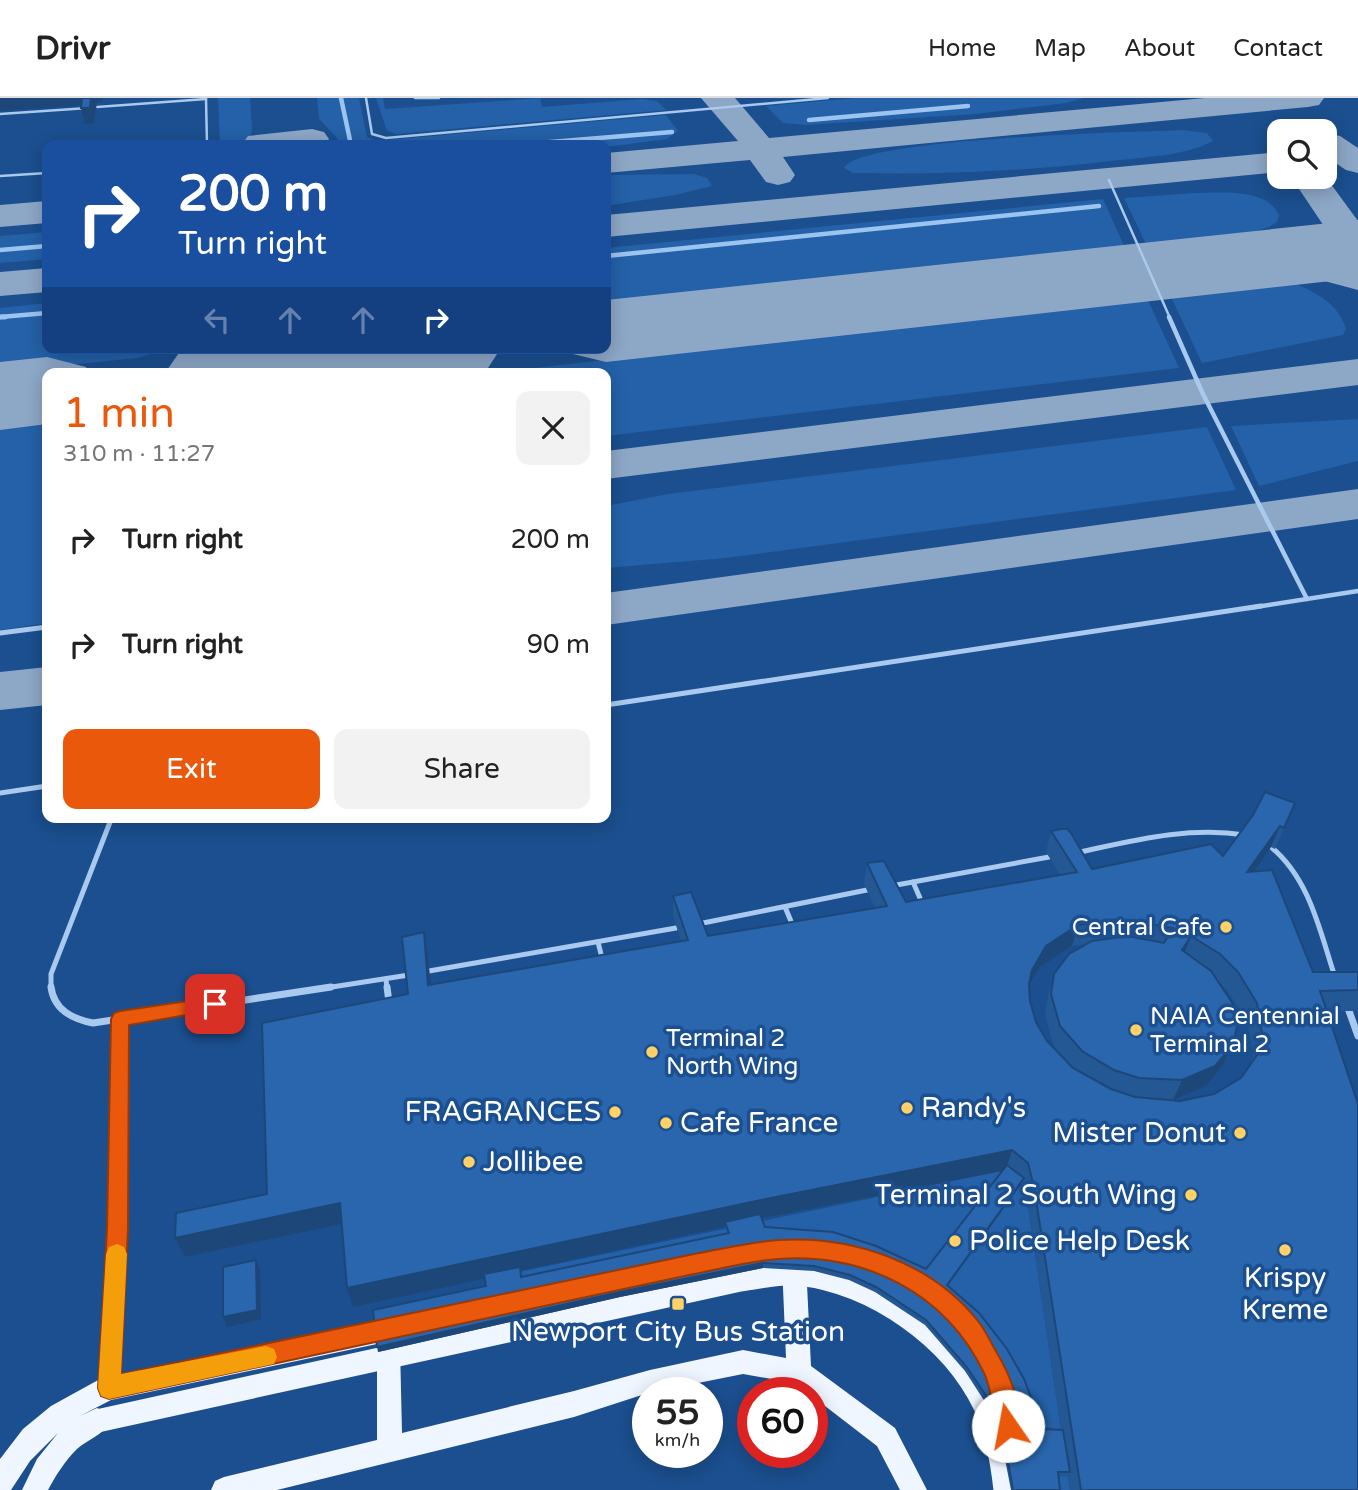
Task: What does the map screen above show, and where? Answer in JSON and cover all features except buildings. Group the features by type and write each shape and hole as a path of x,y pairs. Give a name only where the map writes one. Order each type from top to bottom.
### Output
{"main road":[{"path":"796,1250 799,1372"},
{"path":"35,1490 48,1462 64,1443 79,1430 97,1421 740,1280 797,1274 840,1282 887,1304 925,1331 958,1365 984,1405 1002,1461 1005,1490"},
{"path":"0,1484 21,1448 42,1428 67,1408 109,1388 413,1324"},
{"path":"388,1329 390,1450"},
{"path":"224,1490 288,1480 390,1450 650,1382 743,1362 799,1372 886,1437 914,1490"},
{"path":"998,1381 1005,1404 1017,1490"}],"lane":[{"path":"97,107 206,98 208,140"},
{"path":"366,98 372,134 386,138 828,98"},
{"path":"415,98 439,98"},
{"path":"0,114 88,108"},
{"path":"0,176 42,173"},
{"path":"1110,180 1202,391 1307,599"},
{"path":"611,704 1358,591"},
{"path":"0,634 42,628"},
{"path":"0,793 42,787"},
{"path":"110,823 49,985 52,999 62,1012 75,1020 93,1023 409,975"},
{"path":"1065,855 1188,831 1216,830 1245,835"},
{"path":"1271,847 1284,855 1299,879 1336,980"},
{"path":"884,888 1049,857"},
{"path":"912,883 929,918"},
{"path":"695,925 867,890"},
{"path":"785,907 794,930"},
{"path":"429,971 676,928"},
{"path":"598,942 606,975"},
{"path":"386,979 390,1006"},
{"path":"1349,1011 1358,1036"},
{"path":"109,1388 118,1229 120,1019"}],"shaded area":[{"path":"218,98 250,98 250,140 220,140"},
{"path":"317,98 359,98 367,137 374,140 338,140 319,119"},
{"path":"376,98 383,98 385,109 540,98 542,107 642,99 657,101 666,110 396,134 387,131"},
{"path":"855,98 1084,98 1066,103 976,114 806,125 783,123 766,106"},
{"path":"666,115 678,131 667,139 611,146 611,140 388,140"},
{"path":"1182,130 1207,133 1213,141 1168,155 1020,169 953,173 853,173 844,168 861,158 945,143"},
{"path":"694,174 707,178 712,186 611,205 611,175"},
{"path":"1194,193 1254,196 1274,207 1279,216 1277,222 1269,227 1212,245 1149,250 1124,198"},
{"path":"1103,199 1127,252 611,307 611,248"},
{"path":"42,232 42,259 0,263 0,236"},
{"path":"1293,283 1310,290 1332,305 1346,329 1343,335 1202,363 1170,295 1256,284"},
{"path":"1147,298 1179,368 611,435 611,368 535,368"},
{"path":"42,304 42,354 152,354 137,358 0,372 0,308"},
{"path":"1358,419 1358,461 1259,486 1231,426"},
{"path":"42,424 42,624 0,630 0,428"},
{"path":"1207,427 1236,490 726,558 611,568 611,505 668,494"},
{"path":"1006,1170 1022,1183 1028,1207 1070,1490 1011,1490 965,1371 849,1280 485,1279"}],"waterway":[{"path":"341,98 350,140"},
{"path":"809,120 968,106"},
{"path":"575,140 672,132"},
{"path":"611,255 1099,206"},
{"path":"0,250 42,246"},
{"path":"5,317 0,317 42,313"}],"taxiway":[{"path":"717,98 744,126 760,149"},
{"path":"760,149 1308,98"},
{"path":"299,140 312,139"},
{"path":"611,163 760,149"},
{"path":"760,149 778,175"},
{"path":"1337,149 1358,163"},
{"path":"611,226 1267,163"},
{"path":"1316,189 1358,248"},
{"path":"0,216 42,212"},
{"path":"1241,262 1303,263 1358,278"},
{"path":"0,284 42,280"},
{"path":"233,368 274,354"},
{"path":"366,368 388,358 406,354"},
{"path":"611,464 1358,372"},
{"path":"611,608 1358,504"},
{"path":"0,691 42,687"}],"runway":[{"path":"611,330 1358,249"},
{"path":"266,368 393,354"},
{"path":"0,396 42,392"}],"slow traffic":[{"path":"117,1254 109,1388 266,1357"}],"place":[{"name":"Central Cafe","path":"1226,927"},
{"name":"NAIA Centennial Terminal 2","path":"1136,1030"},
{"name":"Terminal 2 North Wing","path":"652,1052"},
{"name":"Randy's","path":"907,1108"},
{"name":"FRAGRANCES","path":"615,1112"},
{"name":"Cafe France","path":"666,1123"},
{"name":"Mister Donut","path":"1240,1133"},
{"name":"Jollibee","path":"469,1162"},
{"name":"Terminal 2 South Wing","path":"1191,1195"},
{"name":"Police Help Desk","path":"955,1241"},
{"name":"Krispy Kreme","path":"1285,1250"},
{"name":"Newport City Bus Station","path":"678,1304"}],"route":[{"path":"215,1004 120,1019 118,1229 109,1388 694,1264 778,1250 838,1251 873,1259 908,1277 945,1302 971,1329 994,1370 1005,1404 1008,1426"}]}
